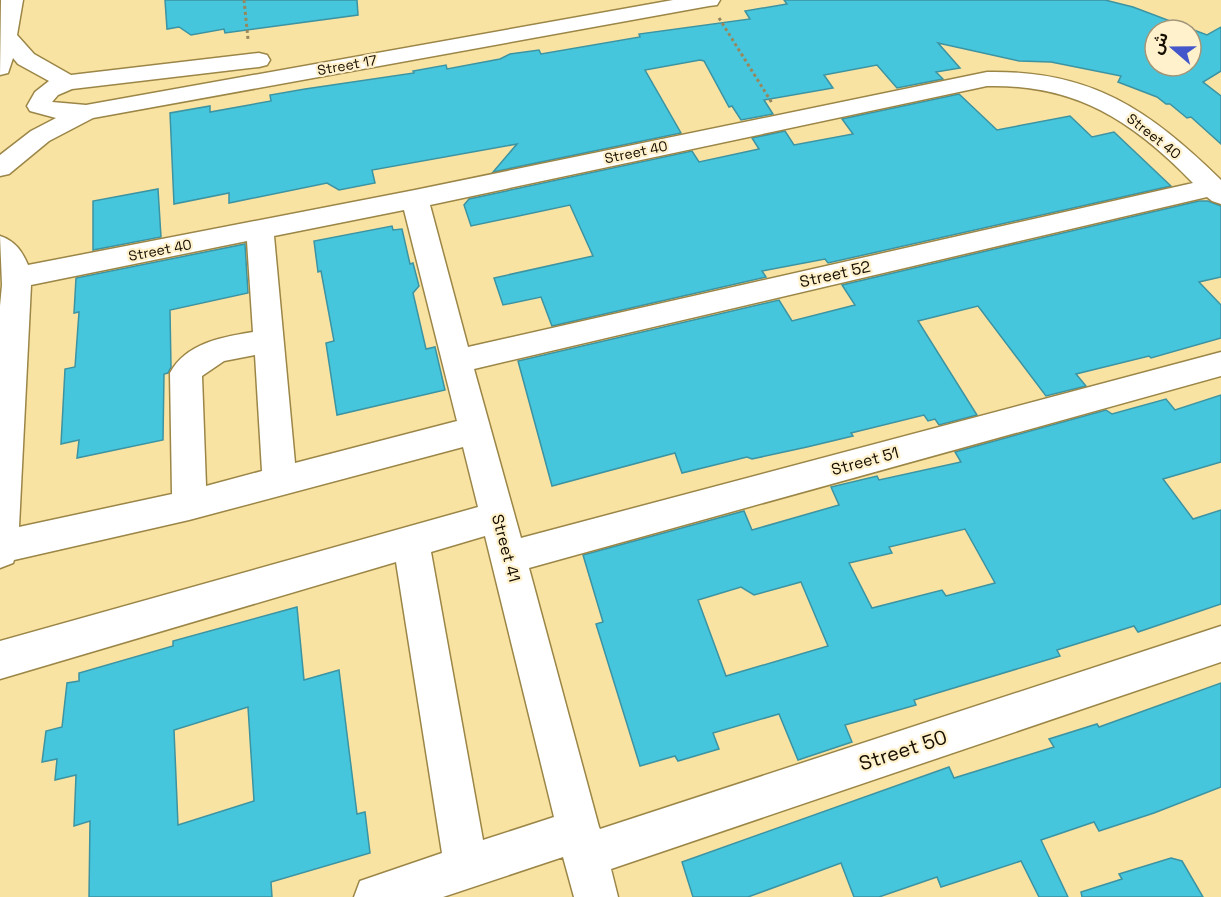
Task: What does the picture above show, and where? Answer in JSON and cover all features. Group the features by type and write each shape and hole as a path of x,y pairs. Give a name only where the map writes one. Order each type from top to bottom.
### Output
{"street":[{"path":"0,68 12,0"},
{"name":"Street 17","path":"67,82 250,61 631,0"},
{"name":"Street 17","path":"0,168 40,136 86,112 708,0"},
{"path":"7,38 26,59 67,82"},
{"name":"Street 40","path":"19,278 415,199 988,79 1036,82 1083,93 1128,113 1164,140 1217,191"},
{"path":"67,82 46,93 41,98 39,106 53,110 86,112"},
{"name":"Street 52","path":"457,361 1217,191"},
{"name":"Street 41","path":"415,199 596,897"},
{"path":"260,230 280,481"},
{"path":"0,246 12,261 19,278 15,300 0,552"},
{"path":"189,504 186,373 195,361 210,353 269,340"},
{"name":"Street 51","path":"508,558 1221,364"},
{"path":"1,548 189,504 475,430"},
{"path":"0,660 498,517"},
{"path":"411,542 466,868"},
{"name":"Street 50","path":"376,897 466,868 582,843 1221,644"}],"path":[{"path":"244,0 250,61"},
{"path":"708,0 784,121"}],"building":[{"path":"165,0 357,0 358,15 225,33 224,29 191,35 179,27 167,29"},
{"path":"784,0 1105,0 1162,18 1143,18 1143,78 1203,78 1203,33 1207,35 1221,27 1221,71 1203,82 1221,96 1221,144 1191,117 1187,118 1170,104 1118,82 1121,76 1051,62 1019,61 938,43 960,68 936,72 943,79 897,88 877,65 824,75 833,88 764,100 773,114 741,120 732,106 729,107 704,61 700,60 645,70 681,133 493,172 517,144 372,170 375,183 339,190 327,183 229,203 229,193 174,204 170,113 210,106 210,112 271,101 270,95 414,73 413,71 446,65 447,69 500,59 510,54 539,50 541,54 640,37 639,34 750,19 745,11 787,4"},
{"path":"959,94 997,130 1070,116 1092,137 1114,132 1171,186 828,263 825,259 762,271 766,277 552,326 541,297 503,305 494,278 593,256 570,205 471,226 464,205 469,199 692,151 699,162 759,149 752,138 785,131 794,145 853,134 842,119"},
{"path":"158,189 161,237 93,250 93,201"},
{"path":"1199,201 1208,201 1221,206 1221,277 1199,282 1221,305 1221,338 1151,358 1149,356 1076,374 1086,386 1046,396 978,306 918,321 977,415 939,425 935,419 928,421 924,415 851,433 853,436 752,459 747,457 682,473 675,453 552,486 518,361 779,300 792,321 855,305 842,285"},
{"path":"392,226 393,230 402,229 410,264 413,263 419,286 413,293 426,349 435,347 445,390 337,415 326,343 334,341 321,271 318,272 314,241"},
{"path":"245,244 248,293 170,310 171,367 168,373 164,374 163,440 77,458 79,440 61,444 65,369 75,367 79,312 74,313 76,278"},
{"path":"1221,395 1221,462 1163,479 1193,519 1221,510 1221,604 1138,632 1134,626 1057,650 1060,656 914,700 916,705 845,725 852,742 798,760 779,714 713,733 719,749 678,761 675,756 640,766 596,624 603,622 583,555 744,511 752,530 839,505 831,487 877,476 879,480 961,462 955,452 1106,410 1112,414 1166,399 1175,410","holes":["965,529 995,583 946,596 942,590 872,608 849,563 892,553 889,547","801,582 828,646 726,676 698,600 741,587 754,595"]},
{"path":"297,607 304,680 339,670 357,814 365,812 370,853 271,882 272,897 89,897 90,821 74,826 76,775 55,780 57,759 42,762 46,731 62,727 67,683 79,681 79,673 173,646 173,641","holes":["248,707 254,801 178,825 174,730"]},
{"path":"1221,683 1221,787 1099,831 1094,822 1041,840 1068,897 1039,897 1021,861 941,887 937,877 879,897 854,897 841,863 748,897 693,897 682,862 949,767 954,778 1054,747 1049,739 1097,724 1099,727"},
{"path":"1171,858 1182,861 1203,897 1082,897 1081,892 1122,879 1119,874"}]}
